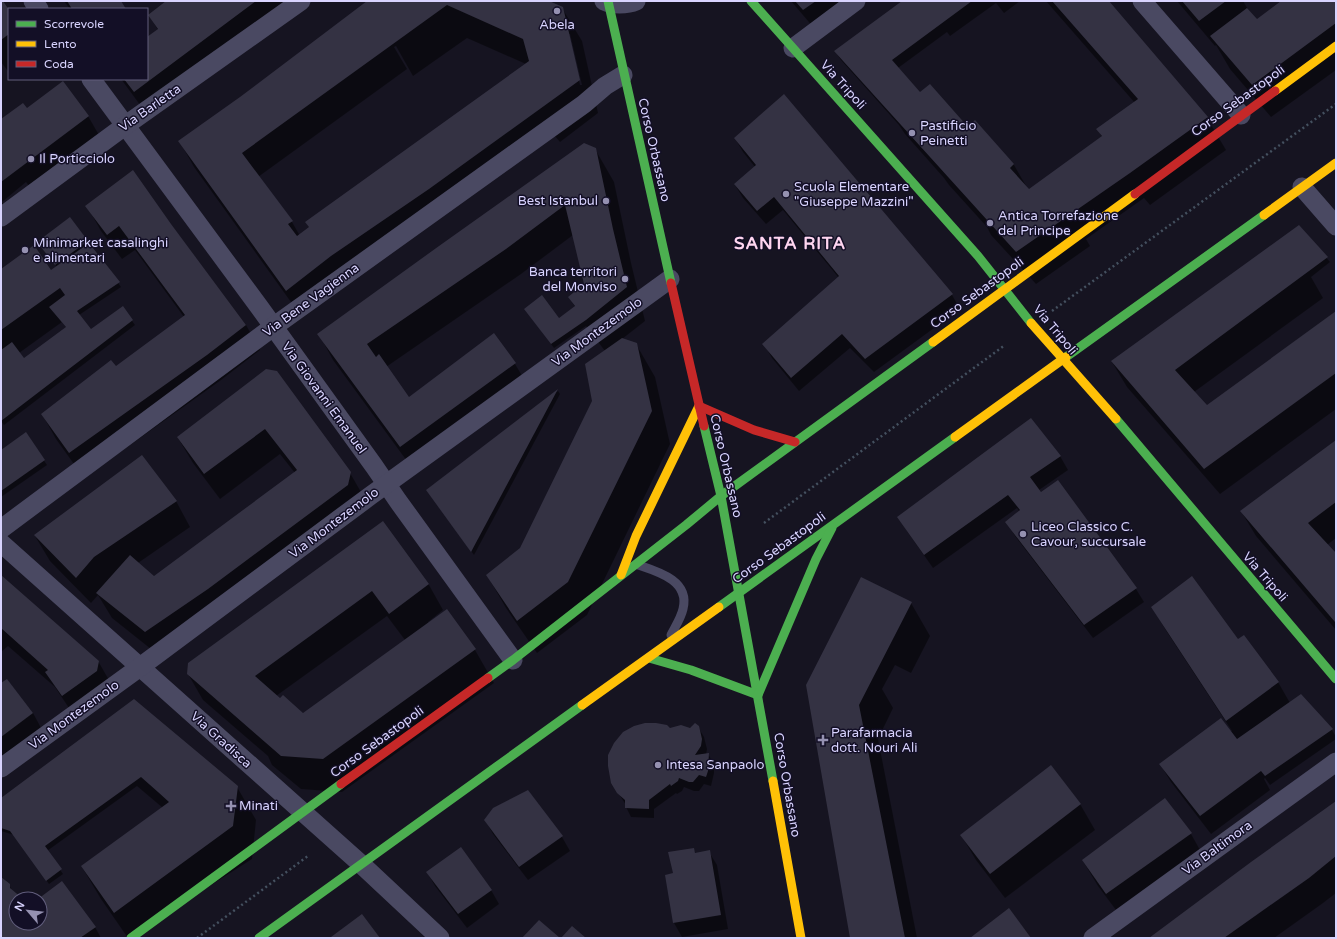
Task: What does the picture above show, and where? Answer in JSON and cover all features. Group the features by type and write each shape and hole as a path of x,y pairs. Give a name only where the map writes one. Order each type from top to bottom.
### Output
{"street":[{"name":"Via Barletta","path":"1,217 126,125 301,1"},
{"path":"608,2 631,3 636,1"},
{"name":"Via Tripoli","path":"751,1 978,256 1063,359 1336,679"},
{"path":"792,48 856,1"},
{"path":"1142,1 1241,115"},
{"name":"Corso Orbassano","path":"608,2 623,75 720,496 758,695 801,938"},
{"name":"Corso Sebastopoli","path":"131,938 302,812 513,660 720,496 1005,290 1336,46"},
{"name":"Via Bene Vagienna","path":"1,529 273,327 623,75"},
{"name":"Via Giovanni Emanuel","path":"92,80 273,327 513,660"},
{"name":"Corso Sebastopoli","path":"259,938 1336,163"},
{"path":"1302,187 1336,226"},
{"name":"Via Montezemolo","path":"1,768 140,667 386,484 670,279"},
{"path":"620,576 636,536 699,406 754,430 795,442"},
{"path":"649,658 676,664 703,673 758,695 813,566 833,525"},
{"name":"Via Gradisca","path":"1,543 360,864 440,938"},
{"name":"Via Baltimora","path":"1098,937 1336,762"}],"lane":[{"name":"Corso Sebastopoli","path":"635,564 669,577 677,583 682,590 684,599 683,609 665,646"}],"path":[{"path":"1052,311 1336,104"},
{"path":"764,523 1005,345"},
{"path":"197,938 308,856"}],"building":[{"path":"1,1 3,1 8,8 8,35 1,40"},
{"path":"67,1 121,1 125,8 71,8"},
{"path":"166,1 256,1 134,92 125,80 148,80 148,36 158,29 148,15"},
{"path":"367,1 549,1 563,7 580,80 429,189 331,256 286,291 178,141 240,97","holes":["447,5 523,39 529,61 305,222 309,227 297,236 288,224 293,221 242,153"]},
{"path":"795,1 816,1 803,10"},
{"path":"902,1 972,1 892,60 920,92 930,84 968,127 975,120 1014,164 1010,168 1029,189 1102,136 1096,129 1138,99 1052,1 1109,1 1208,117 1016,252 834,51"},
{"path":"1182,1 1226,1 1199,21"},
{"path":"1281,1 1336,1 1336,23 1252,85 1210,36 1247,8 1257,19"},
{"path":"63,81 89,116 1,182 1,119 23,103 27,108"},
{"path":"784,94 953,294 865,359 842,334 791,378 762,344 839,276 774,197 757,211 734,184 756,165 734,138"},
{"path":"584,143 596,148 627,287 586,320 551,344 524,309 542,295 559,318 575,306 568,297 584,284 565,205 506,249 367,344 376,357 379,354 409,397 494,333 516,363 400,447 317,334"},
{"path":"133,170 246,325 207,355 69,453 41,414 111,360 116,366 185,315 119,226 107,235 85,206"},
{"path":"70,217 88,241 55,265 37,242"},
{"path":"1299,225 1328,257 1175,370 1207,405 1336,311 1336,373 1204,469 1111,361"},
{"path":"89,243 120,282 77,311 91,329 123,306 133,320 1,421 1,350 12,342 24,358 66,327 49,307 65,295 60,288 1,330 1,269 34,245 51,270"},
{"path":"622,338 637,343 652,411 568,582 517,621 486,575 520,548 592,401 585,364"},
{"path":"266,369 277,371 351,472 348,485 208,589 145,632 96,593 130,555 154,576 297,470 265,429 204,474 177,437"},
{"path":"558,389 471,552 426,490"},
{"path":"1031,418 1061,456 1030,477 1041,492 1058,480 1137,588 1084,625 1005,522 1020,510 1008,495 924,555 897,517"},
{"path":"26,432 45,460 1,491 1,450"},
{"path":"1336,440 1336,502 1308,523 1336,553 1335,622 1240,511"},
{"path":"142,455 177,501 94,557 76,578 34,535"},
{"path":"383,521 429,584 389,614 372,591 255,676 280,698 283,695 303,713 447,609 476,649 323,759 281,756 187,674 188,663"},
{"path":"1,575 99,661 97,671 62,696 45,672 48,670 1,628"},
{"path":"1192,576 1238,639 1244,635 1279,682 1226,721 1151,607"},
{"path":"861,577 912,602 859,705 905,938 850,938 806,685"},
{"path":"7,679 33,713 1,737 1,683"},
{"path":"1301,694 1333,729 1265,776 1261,771 1200,816 1159,764 1221,718 1237,739"},
{"path":"134,699 238,786 233,826 114,913 81,866 169,802 141,777 45,846 62,869 46,881 10,831 1,828 1,798"},
{"name":"Intesa Sanpaolo","path":"645,723 667,725 670,728 681,725 690,728 695,723 699,726 702,739 701,746 695,755 709,753 708,771 706,777 699,775 693,782 679,778 678,781 671,786 670,784 649,800 649,809 625,808 625,800 617,793 611,783 608,755 614,743 623,732 634,726"},
{"path":"1051,765 1081,804 990,874 960,835"},
{"path":"528,790 563,836 519,867 484,820 493,808"},
{"path":"1165,798 1192,833 1106,894 1082,860"},
{"path":"1336,801 1336,856 1309,878 1224,938 1149,938 1251,862"},
{"path":"461,847 492,890 458,914 426,872"},
{"path":"694,848 695,853 710,850 721,915 673,923 665,875 673,873 668,852"},
{"path":"1,877 10,884 10,888 14,891 8,891 8,931 48,931 48,892 62,881 96,927 80,938 1,938"},
{"path":"1009,908 1031,938 970,938"},
{"path":"362,914 380,938 330,938 331,937"},
{"path":"539,920 560,938 522,938"},
{"path":"572,926 586,938 561,938"}],"traffic: fast":[{"path":"608,1 671,283"},
{"path":"751,1 978,256 1031,323"},
{"path":"1066,357 1264,215"},
{"path":"488,678 686,525 721,496 933,342"},
{"path":"1116,419 1336,679"},
{"path":"704,426 721,496 773,781"},
{"path":"719,607 955,437"},
{"path":"758,695 816,559 832,528"},
{"path":"649,658 691,670 758,695"},
{"path":"259,938 582,705"},
{"path":"131,938 341,784"}],"traffic: slow":[{"path":"1275,91 1336,46"},
{"path":"1264,215 1336,163"},
{"path":"933,342 1135,194"},
{"path":"1031,323 1116,419"},
{"path":"955,437 1066,357"},
{"path":"621,575 636,536 699,406"},
{"path":"582,705 719,607"},
{"path":"773,781 801,938"}],"traffic: jam":[{"path":"1135,194 1275,91"},
{"path":"671,283 704,426"},
{"path":"699,406 754,430 795,442"},
{"path":"341,784 488,678"}],"place":[{"name":"Abela","path":"557,11"},
{"name":"Pastificio Peinetti","path":"912,133"},
{"name":"Il Porticciolo","path":"31,159"},
{"name":"Scuola Elementare \"Giuseppe Mazzini\"","path":"786,194"},
{"name":"Best Istanbul","path":"606,201"},
{"name":"Antica Torrefazione del Principe","path":"990,223"},
{"name":"Minimarket casalinghi e alimentari","path":"25,250"},
{"name":"Banca territori del Monviso","path":"625,279"},
{"name":"Liceo Classico C. Cavour, succursale","path":"1023,534"},
{"name":"Parafarmacia dott. Nouri Ali","path":"823,740"},
{"name":"Intesa Sanpaolo","path":"658,765"},
{"name":"Minati","path":"231,806"}],"district":[{"name":"SANTA RITA","path":"790,243"}]}
